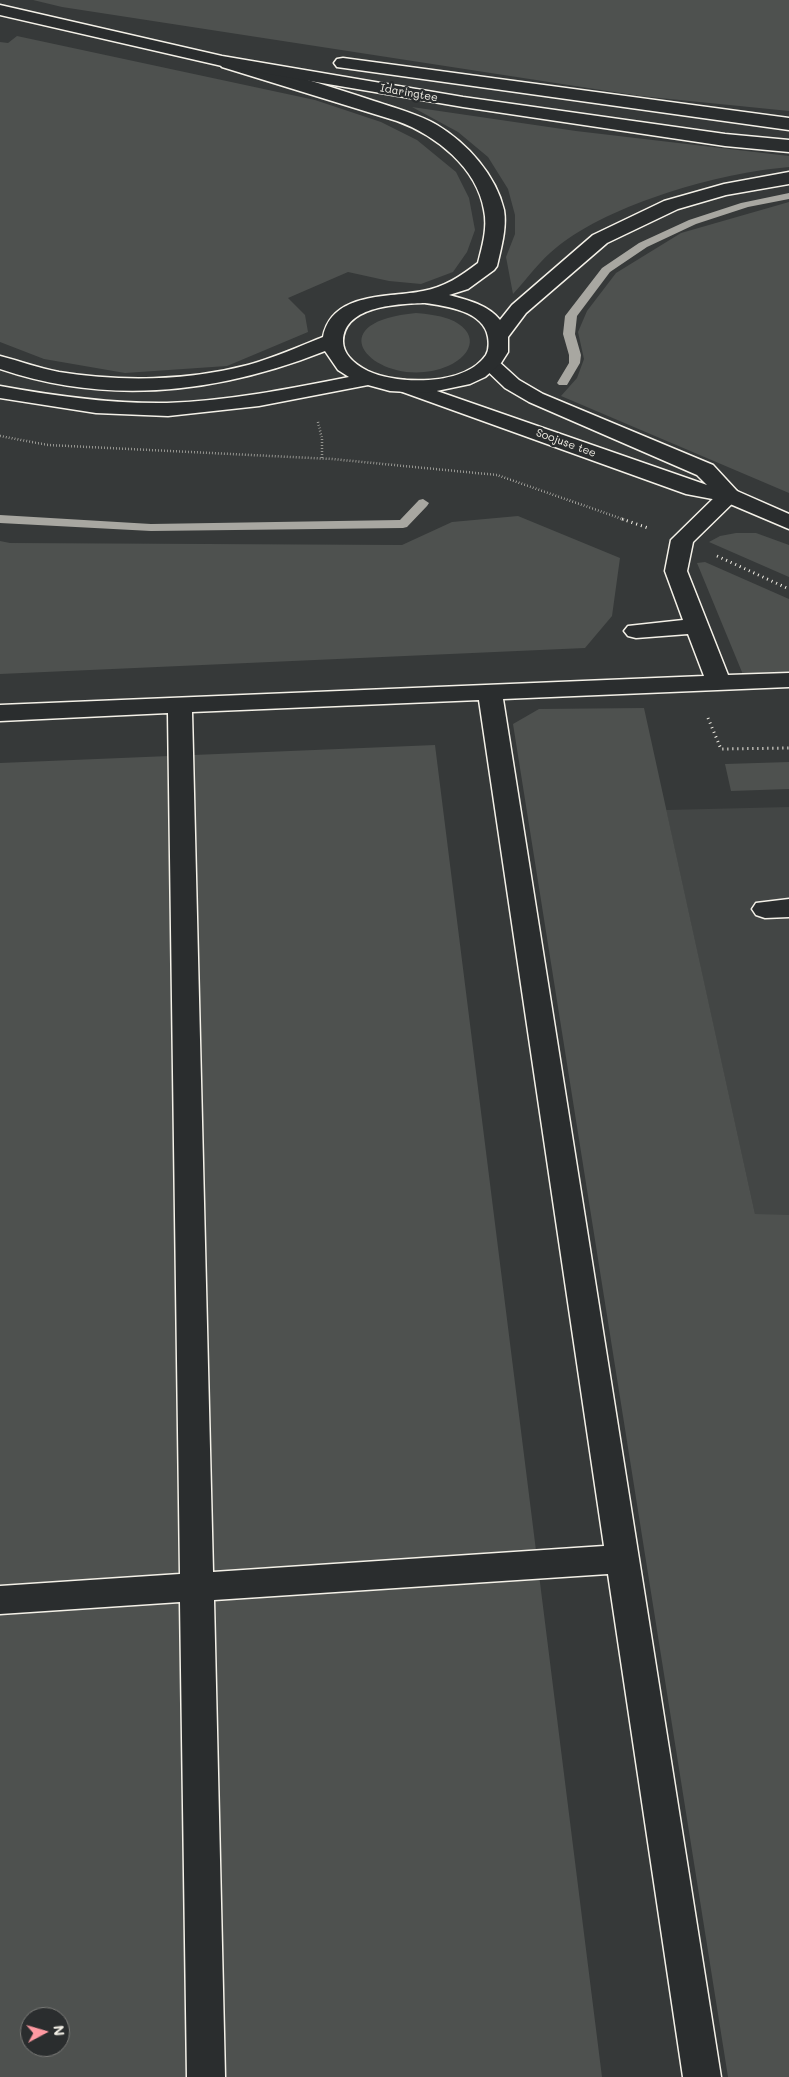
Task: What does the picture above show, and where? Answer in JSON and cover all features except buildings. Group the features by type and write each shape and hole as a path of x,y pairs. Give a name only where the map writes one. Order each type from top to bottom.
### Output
{"street":[{"name":"Idaringtee","path":"0,10 222,61 462,102 725,140 789,146"},
{"name":"Idaringtee","path":"32,17 276,53"},
{"name":"Idaringtee","path":"325,60 483,84 789,124"},
{"path":"222,61 332,92 420,124 447,142 471,164 487,188 494,210 493,238 487,266 461,284 425,297"},
{"path":"499,336 520,309 600,239 671,205 724,190 789,178"},
{"path":"425,297 452,301 475,310 492,322 499,336 499,350 490,364 473,376 449,383 422,387 404,386 368,379 348,369 335,356 330,341 336,326 357,310 371,304 397,298 425,297"},
{"path":"0,362 48,374 102,384 152,384 192,381 251,370 330,341"},
{"name":"Soojuse tee","path":"490,364 512,384 536,398 705,470 729,496"},
{"path":"0,392 88,406 138,409 192,408 268,399 368,379"},
{"name":"Soojuse tee","path":"404,386 694,489 729,496 789,522"},
{"path":"709,684 698,626 676,571 682,540 729,496"},
{"path":"636,631 698,626"},
{"path":"0,713 789,680"},
{"path":"490,693 702,2077"},
{"path":"180,706 206,2077"},
{"path":"0,1600 196,1585 623,1559"}],"path":[{"path":"0,436 48,445 332,458 497,476 682,540 789,589"},
{"path":"709,684 706,712 721,749 789,748"}],"shaded area":[{"path":"33,0 789,0 789,111 640,96 62,7"},
{"path":"17,36 315,100 381,122 417,140 456,172 469,198 475,230 467,252 453,272 421,284 389,281 348,272 288,298 305,315 308,332 227,366 125,373 44,359 0,342 0,42 8,43"},
{"path":"412,107 576,131 789,156 789,167 761,170 699,183 636,204 607,217 580,231 557,247 539,264 513,294 506,257 515,234 515,215 508,189 488,157 458,132"},
{"path":"789,202 789,493 561,396 577,378 584,359 578,332 587,311 616,273 681,233"},
{"path":"416,313 449,319 459,324 469,336 470,342 464,355 448,366 424,372 400,371 381,364 367,354 362,342 366,329 384,319"},
{"path":"518,516 620,558 612,616 585,648 0,674 0,541 10,543 402,545 452,522"},
{"path":"736,533 756,533 789,545 789,577 709,542 720,536"},
{"path":"705,562 789,599 789,675 744,677 697,563"},
{"path":"644,708 755,1214 789,1215 789,2077 728,2077 513,724 539,709"},
{"path":"435,745 602,2077 0,2077 0,763"},
{"path":"789,762 789,789 731,791 725,764"},
{"path":"789,807 789,1215 755,1215 666,810"}],"waterway":[{"path":"563,383 575,363 575,355 569,334 571,316 606,270 622,257 643,245 693,222 745,205 789,196"},
{"path":"0,519 151,528 403,524 423,503"}]}
